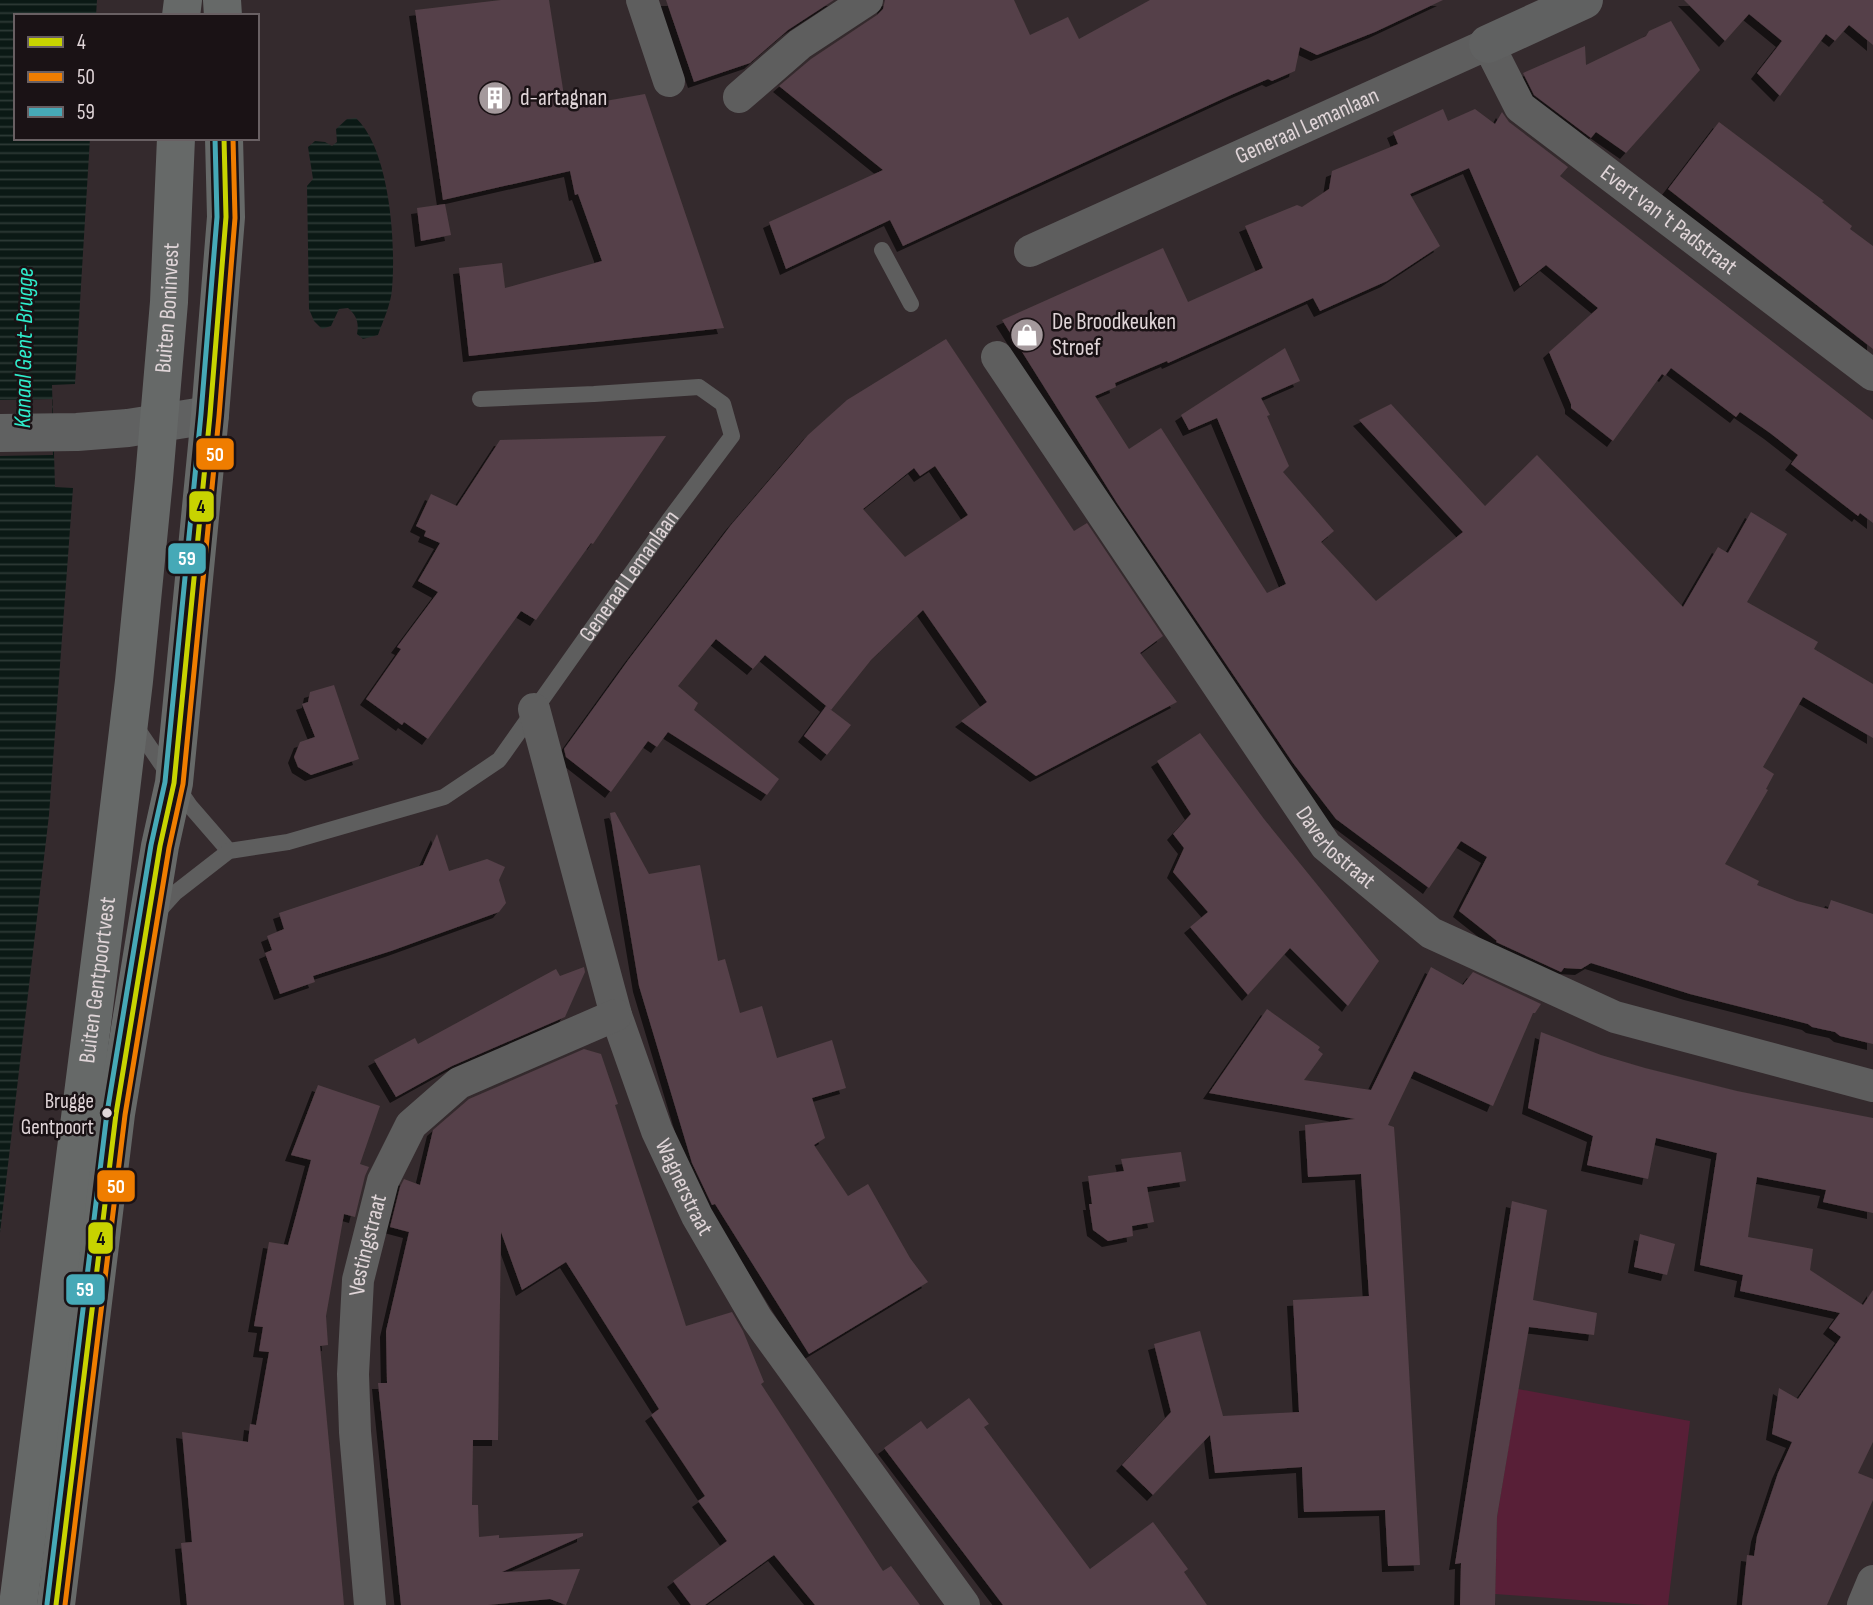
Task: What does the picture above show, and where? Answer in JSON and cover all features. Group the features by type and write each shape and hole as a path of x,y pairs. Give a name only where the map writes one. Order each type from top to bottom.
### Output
{"main road":[{"name":"Generaal Lemanlaan","path":"1488,44 1584,0"},
{"name":"Buiten Boninvest","path":"154,479 169,302 176,140"},
{"name":"Buiten Gentpoortvest","path":"56,1605 115,1125 160,846 174,783 210,415 226,217 225,140"},
{"path":"0,433 128,428 210,415"},
{"name":"Buiten Gentpoortvest","path":"18,1605 110,882 154,479"}],"street":[{"path":"642,0 669,81"},
{"path":"739,97 800,44 867,0"},
{"name":"Generaal Lemanlaan","path":"1030,251 1488,44"},
{"name":"Evert van 't Padstraat","path":"1488,44 1520,107 1873,375"},
{"name":"Daverlostraat","path":"997,357 1326,846 1431,933 1615,1017 1873,1086"},
{"name":"Wagnerstraat","path":"534,709 616,1016 657,1131 704,1228 757,1319 964,1605"},
{"name":"Vestingstraat","path":"370,1605 355,1432 353,1374 358,1280 383,1181 411,1125 459,1083 616,1016"},
{"path":"1863,1605 1873,1581"}],"lane":[{"path":"882,250 911,304"},
{"name":"Generaal Lemanlaan","path":"229,850 288,842 444,797 499,760 669,520 732,436 723,404 699,387 480,399"},
{"path":"129,716 190,806 229,850"},
{"name":"Buiten Gentpoortvest","path":"147,925 175,893 229,850"}],"shaded area":[{"path":"1518,1389 1690,1421 1668,1605 1495,1594 1497,1517"}],"water":[{"name":"Kanaal Gent-Brugge","path":"0,0 97,0 96,14 14,14 14,140 90,140 75,384 52,385 55,487 73,488 49,815 0,1233"},
{"path":"356,118 377,152 388,199 393,248 392,289 388,306 378,335 363,339 357,334 357,320 348,308 339,309 331,326 322,329 314,321 309,309 307,186 313,179 308,147 315,141 332,146 337,142 336,129 347,119"}],"pier":[{"path":"52,399 53,455 0,456 0,400"}],"building":[{"path":"501,0 549,0 565,102 594,103 645,94 724,328 469,356 459,268 502,263 505,288 602,261 578,194 575,195 570,171 443,200 415,10"},
{"path":"666,0 834,0 788,30 750,63 694,82"},
{"path":"885,0 1014,0 1030,35 1068,17 1079,39 1150,0 1443,0 1375,32 1317,55 1300,47 1295,71 1231,95 903,246 890,220 786,269 769,222 883,170 779,86 811,59 877,15 883,9"},
{"path":"1684,0 1873,0 1873,45 1849,25 1835,41 1826,34 1780,96 1757,73 1782,41 1749,14 1725,41"},
{"path":"1671,21 1700,70 1626,153 1596,132 1591,138 1534,95 1523,73 1585,46 1586,65"},
{"path":"1443,109 1448,121 1475,109 1495,124 1502,112 1509,122 1568,167 1560,176 1873,420 1873,523 1860,513 1858,516 1791,464 1798,455 1770,433 1740,412 1736,417 1671,368 1665,376 1662,374 1613,441 1571,408 1549,352 1598,308 1546,265 1520,286 1469,168 1410,194 1440,246 1387,281 1320,311 1313,298 1168,363 1167,361 1115,383 1116,387 1095,396 1129,449 1161,428 1267,593 1286,584 1217,418 1189,430 1181,415 1285,348 1300,381 1261,398 1289,466 1283,472 1334,531 1321,542 1376,601 1463,532 1359,420 1391,404 1485,506 1537,455 1683,607 1718,547 1728,553 1751,512 1787,534 1747,602 1818,642 1814,649 1873,684 1873,738 1803,697 1763,767 1774,774 1766,789 1768,790 1725,864 1759,881 1757,885 1797,901 1828,909 1831,900 1873,914 1873,1044 1808,1024 1690,994 1591,963 1581,969 1564,968 1561,972 1496,942 1459,911 1487,857 1461,841 1429,888 1336,819 1293,763 1117,503 1002,320 1163,248 1188,302 1263,268 1245,226 1297,205 1302,207 1329,189 1332,171 1398,144 1393,132"},
{"path":"1719,122 1824,201 1822,202 1852,226 1850,229 1873,246 1873,349 1668,189"},
{"path":"445,204 451,235 421,241 417,208"},
{"path":"946,339 1074,531 1087,523 1163,636 1140,653 1177,702 1036,776 961,721 987,702 923,610 871,660 831,710 765,655 753,669 716,639 678,686 698,703 694,710 779,779 767,795 668,732 657,747 648,741 611,792 566,757 564,749 731,525 808,435 847,400","holes":["935,466 968,515 905,557 863,509 914,468 920,476"]},
{"path":"666,436 593,544 591,543 536,620 521,611 428,739 404,722 402,725 366,699 401,649 397,647 438,592 418,581 440,543 424,536 426,531 416,526 431,494 457,506 500,440"},
{"path":"334,685 359,759 311,775 298,767 294,757 300,742 315,737 302,704 308,702 310,692"},
{"path":"826,706 851,725 827,755 804,736"},
{"path":"1200,733 1264,819 1379,961 1348,1006 1290,948 1248,995 1190,927 1208,912 1173,872 1184,848 1173,834 1191,814 1157,761"},
{"path":"615,812 649,874 700,865 718,961 725,959 740,1013 762,1006 777,1058 832,1040 846,1088 812,1098 825,1138 814,1145 848,1196 868,1184 910,1258 928,1282 809,1354 715,1204 712,1205 692,1163 639,986 610,813"},
{"path":"437,834 449,871 487,859 505,867 499,880 506,903 499,912 313,976 315,982 280,994 265,953 272,950 267,936 284,929 279,913 423,865"},
{"path":"584,967 585,972 565,1017 452,1066 396,1097 374,1060 415,1038 418,1044 556,969 560,976"},
{"path":"1431,967 1463,985 1473,972 1541,1004 1533,1013 1493,1106 1414,1071 1388,1125 1394,1127 1400,1209 1420,1565 1388,1566 1385,1510 1304,1512 1302,1467 1215,1473 1210,1435 1153,1495 1122,1465 1171,1412 1154,1344 1200,1331 1223,1416 1299,1412 1293,1300 1369,1296 1361,1174 1308,1177 1305,1125 1355,1119 1209,1093 1267,1009 1320,1047 1318,1050 1323,1054 1304,1080 1371,1090"},
{"path":"1541,1032 1601,1055 1645,1068 1737,1091 1873,1118 1873,1213 1823,1202 1826,1190 1757,1177 1748,1237 1813,1249 1810,1270 1863,1305 1873,1290 1873,1442 1858,1473 1873,1479 1873,1500 1827,1605 1742,1605 1747,1555 1754,1556 1757,1536 1778,1473 1792,1442 1772,1434 1779,1388 1798,1399 1841,1337 1829,1328 1840,1313 1740,1291 1743,1275 1700,1265 1717,1153 1656,1138 1648,1179 1587,1165 1593,1136 1528,1108"},
{"path":"584,1049 601,1054 686,1326 732,1312 743,1331 764,1382 761,1384 883,1571 891,1566 920,1605 815,1605 774,1555 705,1605 691,1605 673,1581 727,1541 698,1501 705,1496 651,1415 659,1409 566,1262 522,1290 501,1232 498,1440 473,1440 472,1505 478,1505 479,1537 583,1533 583,1536 502,1572 580,1569 566,1605 550,1599 488,1605 401,1605 378,1383 387,1383 386,1331 409,1232 390,1227 400,1187 404,1179 420,1185 433,1130 469,1099"},
{"path":"318,1085 380,1106 360,1164 369,1167 355,1217 344,1214 326,1316 328,1345 320,1346 344,1605 187,1605 181,1543 192,1542 182,1432 248,1442 250,1424 256,1425 269,1352 259,1351 263,1327 254,1326 269,1242 288,1245 311,1160 291,1155"},
{"path":"1181,1152 1186,1181 1147,1187 1154,1222 1132,1226 1133,1236 1108,1241 1093,1230 1088,1176 1124,1171 1121,1159"},
{"path":"1512,1201 1547,1210 1533,1300 1597,1313 1594,1335 1529,1327 1497,1517 1495,1605 1460,1605 1461,1563 1455,1564"},
{"path":"1640,1234 1675,1244 1667,1275 1634,1267"},
{"path":"969,1398 989,1424 984,1427 1090,1569 1153,1522 1188,1569 1184,1572 1207,1605 1003,1605 884,1448 921,1421 927,1429"}],"transit line":[{"name":"59","path":"47,1604 107,1113 151,845 165,782 201,414 217,217 215,140"},
{"name":"4","path":"56,1605 116,1114 160,846 174,783 210,415 226,217 224,140"},
{"name":"50","path":"65,1605 125,1115 169,848 183,784 219,416 235,218 233,140"}],"place":[{"name":"d-artagnan","path":"495,98"},
{"name":"De Broodkeuken Stroef","path":"1027,335"},
{"name":"Brugge Gentpoort","path":"107,1113"}]}
